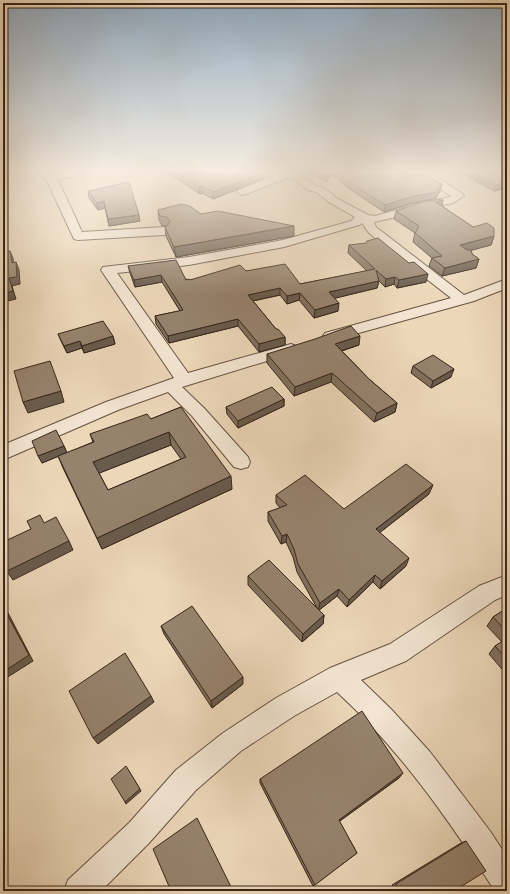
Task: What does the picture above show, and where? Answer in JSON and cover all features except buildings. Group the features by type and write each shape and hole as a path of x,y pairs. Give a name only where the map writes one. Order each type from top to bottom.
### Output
{"street":[{"path":"66,212 78,236 164,231"},
{"path":"353,212 364,218 375,219 404,212"},
{"path":"364,218 372,229 392,246 462,300"},
{"path":"241,462 218,437 177,382 108,270 189,261 284,243 355,223 364,218"},
{"path":"3,453 112,406 177,382 309,343 336,333 462,300 507,283"},
{"path":"79,891 139,833 186,780 221,752 285,707 340,677 398,653 487,593 507,585"},
{"path":"340,677 388,723 418,758 460,814 507,883"}]}
